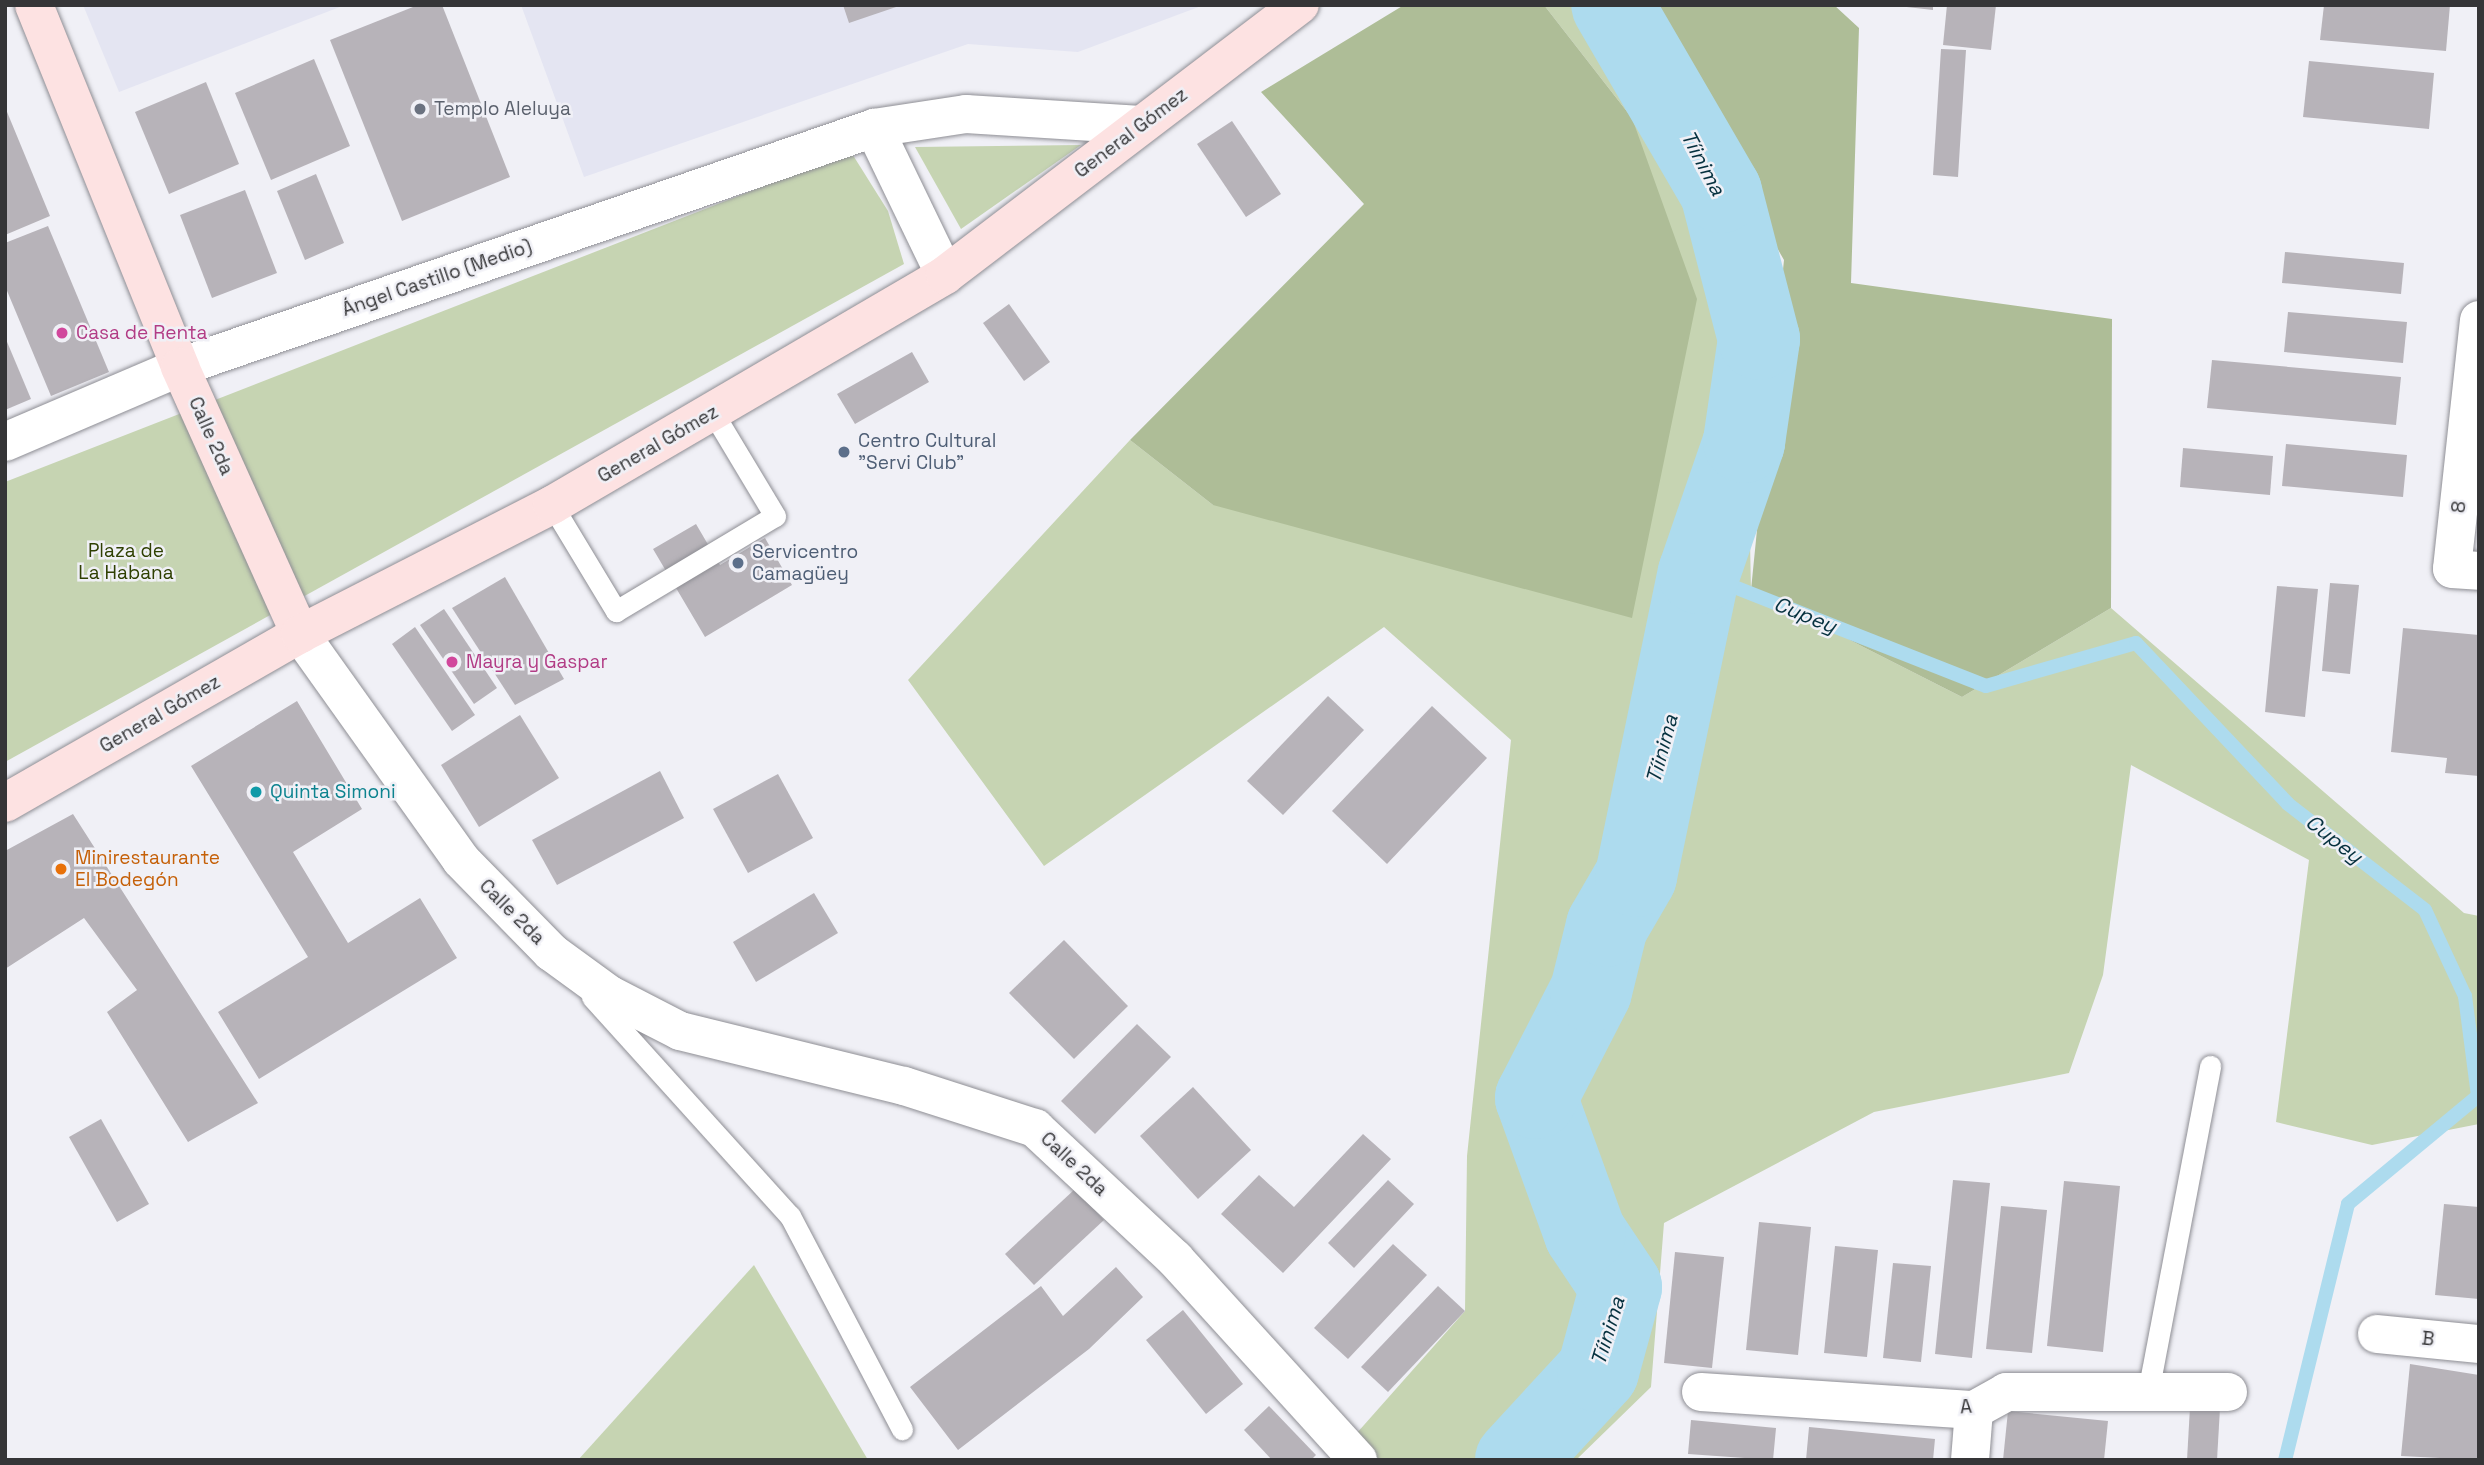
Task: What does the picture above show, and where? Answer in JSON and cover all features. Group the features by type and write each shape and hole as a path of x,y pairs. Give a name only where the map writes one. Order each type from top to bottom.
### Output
{"main road":[{"name":"Calle 2da","path":"34,5 180,367 300,634"},
{"name":"General Gómez","path":"5,803 300,634 552,505 713,414 945,275 1287,15"}],"street":[{"name":"Ángel Castillo (Medio)","path":"5,442 180,367 874,128 966,114 1141,125"},
{"path":"874,128 945,275"},
{"name":"8","path":"2465,570 2479,320"},
{"name":"Calle 2da","path":"300,634 461,860 551,952 610,995 680,1031 904,1086 1035,1128 1175,1259 1356,1457"},
{"name":"B","path":"2377,1334 2479,1344"},
{"name":"A","path":"1701,1392 1974,1410 2006,1392 2228,1392"},
{"path":"1970,1460 1974,1410"}],"lane":[{"path":"552,505 616,611 775,516 713,414"},
{"path":"551,952 790,1216 902,1429"},
{"path":"2148,1392 2210,1066"}],"shaded area":[{"path":"83,5 345,5 119,92"},
{"path":"521,5 1204,5 1078,52 968,44 584,177"}],"green space":[{"path":"1404,5 1544,5 1632,118 1697,299 1632,618 1213,505 1130,440 1364,204 1261,92"},
{"path":"1544,5 1611,5 1745,286 1751,590 1962,697 2111,608 2464,913 2479,916 2479,1124 2372,1145 2276,1122 2309,860 2131,765 2103,975 2069,1073 1874,1112 1664,1223 1651,1387 1576,1460 1333,1460 1465,1311 1467,1156 1511,740 1384,627 1044,866 908,680 1130,440 1213,505 1632,118"},
{"path":"1629,5 1834,5 1859,28 1851,283 2112,319 2111,608 1962,697 1751,590 1784,260 1661,46"},
{"path":"1081,145 961,229 915,147"},
{"name":"Plaza de La Habana","path":"851,152 888,211 904,264 5,762 5,482"},
{"path":"754,1265 868,1460 578,1460"}],"building":[{"name":"Templo Aleluya","path":"418,5 442,5 510,177 402,221 330,40"},
{"path":"843,5 899,5 899,6 849,23"},
{"path":"1889,5 1933,5 1933,10"},
{"path":"1947,5 1996,5 1991,50 1943,45"},
{"path":"2324,5 2450,5 2446,51 2320,40"},
{"path":"1941,49 1966,50 1958,177 1933,175"},
{"path":"314,59 350,146 271,180 235,93"},
{"path":"2309,61 2434,73 2429,129 2303,117"},
{"path":"206,82 239,164 169,194 135,112"},
{"path":"5,107 50,216 5,235"},
{"path":"1232,121 1281,194 1246,217 1197,144"},
{"path":"316,174 344,243 305,260 277,191"},
{"path":"245,190 277,273 212,298 180,215"},
{"path":"48,226 109,372 51,396 5,286 5,243"},
{"path":"2285,252 2404,263 2401,294 2282,283"},
{"path":"1009,304 1050,362 1024,381 983,323"},
{"path":"2288,312 2407,322 2403,363 2284,352"},
{"path":"5,337 31,399 5,410"},
{"path":"912,352 929,382 855,424 837,394"},
{"path":"2212,360 2401,377 2396,425 2207,408"},
{"path":"2286,444 2407,455 2403,497 2282,486"},
{"path":"2183,448 2273,456 2270,495 2180,487"},
{"path":"696,524 720,565 765,538 792,585 705,637 653,549"},
{"path":"505,577 564,679 515,705 452,608"},
{"path":"2330,583 2359,585 2350,674 2322,671"},
{"path":"2277,586 2318,589 2305,717 2265,712"},
{"path":"444,609 497,688 474,704 420,625"},
{"path":"415,627 475,715 452,731 392,644"},
{"path":"2403,628 2479,635 2479,776 2445,773 2447,758 2391,752"},
{"path":"1328,696 1364,730 1283,815 1247,781"},
{"path":"297,701 362,809 293,852 348,943 420,898 457,958 259,1079 218,1012 308,957 191,766"},
{"path":"1432,706 1487,758 1387,864 1332,811"},
{"path":"520,715 559,778 479,827 441,765"},
{"path":"660,771 684,818 557,885 532,840"},
{"path":"778,774 813,838 748,873 713,809"},
{"path":"73,814 258,1103 188,1142 107,1012 137,990 84,918 5,969 5,851"},
{"path":"814,893 838,933 756,982 733,942"},
{"path":"1064,940 1128,1006 1074,1059 1009,993"},
{"path":"1137,1024 1171,1057 1095,1134 1061,1101"},
{"path":"1193,1087 1251,1150 1198,1199 1140,1136"},
{"path":"101,1119 149,1204 117,1222 69,1137"},
{"path":"1363,1134 1391,1159 1283,1273 1221,1214 1259,1175 1294,1207"},
{"path":"1388,1180 1414,1204 1354,1268 1328,1243"},
{"path":"1953,1180 1990,1183 1972,1358 1935,1354"},
{"path":"2064,1181 2120,1186 2103,1352 2047,1346"},
{"path":"1075,1189 1104,1220 1034,1285 1005,1254"},
{"path":"2444,1204 2479,1207 2479,1299 2435,1295"},
{"path":"2001,1206 2047,1210 2032,1353 1986,1349"},
{"path":"1759,1222 1811,1227 1798,1355 1746,1350"},
{"path":"1393,1244 1427,1275 1348,1359 1314,1328"},
{"path":"1835,1246 1878,1250 1867,1357 1824,1353"},
{"path":"1675,1252 1724,1257 1712,1368 1664,1363"},
{"path":"1893,1263 1931,1266 1921,1362 1883,1358"},
{"path":"1116,1267 1143,1297 1089,1349 958,1450 910,1387 1041,1286 1063,1316"},
{"path":"1438,1286 1465,1311 1388,1392 1361,1367"},
{"path":"1183,1310 1243,1384 1206,1414 1146,1340"},
{"path":"2410,1364 2479,1375 2479,1460 2401,1456"},
{"path":"1269,1406 1316,1455 1311,1460 1272,1460 1244,1430"},
{"path":"2190,1407 2220,1408 2217,1460 2187,1460"},
{"path":"2008,1411 2108,1421 2104,1460 2003,1460"},
{"path":"1691,1420 1776,1428 1773,1460 1688,1454"},
{"path":"1809,1427 1935,1439 1933,1460 1806,1460"}],"waterway":[{"name":"Tíinima","path":"1516,1460 1598,1371 1621,1287 1585,1233 1536,1098 1591,991 1607,926 1636,876 1699,573 1744,442 1759,339 1721,192 1612,5"},
{"name":"Cupey","path":"1699,573 1986,686 2136,643 2288,804 2425,910 2465,996 2478,1096 2348,1204 2285,1460"}],"place":[{"name":"Templo Aleluya","path":"420,109"},
{"name":"Casa de Renta","path":"62,333"},
{"name":"Centro Cultural \"Servi Club\"","path":"844,452"},
{"name":"Servicentro Camagüey","path":"738,563"},
{"name":"Mayra y Gaspar","path":"452,662"},
{"name":"Quinta Simoni","path":"256,792"},
{"name":"Minirestaurante El Bodegón","path":"61,869"}]}
